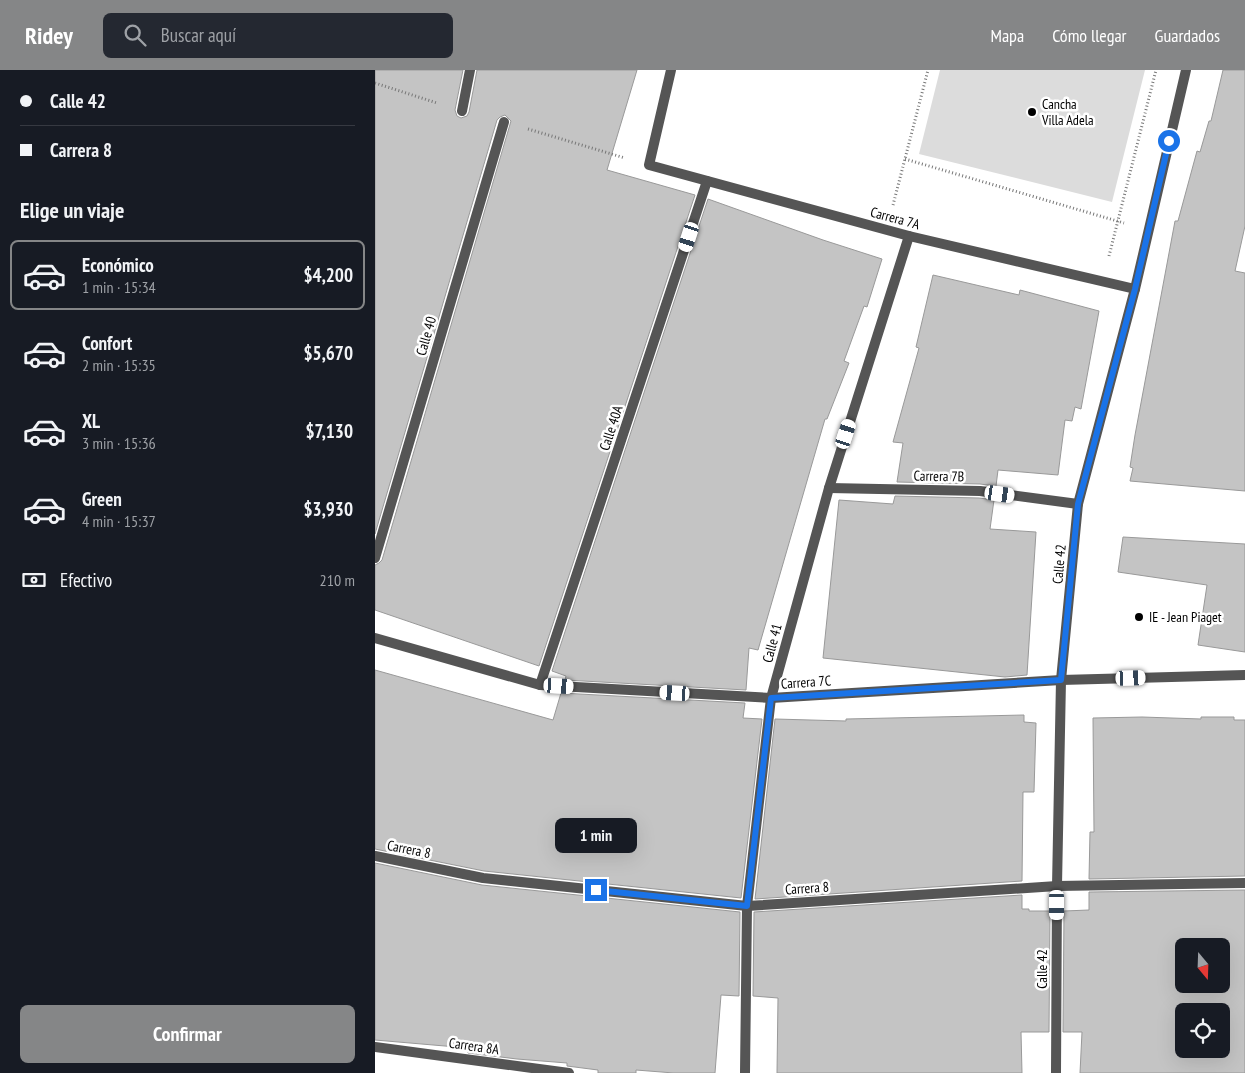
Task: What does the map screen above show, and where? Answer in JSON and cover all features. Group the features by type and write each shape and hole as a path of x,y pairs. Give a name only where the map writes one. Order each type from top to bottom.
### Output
{"street":[{"path":"462,111 470,70"},
{"name":"Carrera 7A","path":"671,70 649,165 909,236 1135,289"},
{"name":"Calle 42","path":"1056,1073 1061,680 1078,504 1135,289 1186,70"},
{"name":"Calle 40","path":"375,558 504,122"},
{"name":"Calle 40A","path":"540,685 707,180"},
{"name":"Calle 41","path":"745,1073 747,906 771,698 829,488 909,236"},
{"name":"Carrera 7B","path":"829,488 980,491 1078,504"},
{"name":"Carrera 7C","path":"375,638 540,685 771,698 1061,680 1245,675"},
{"name":"Carrera 8","path":"375,856 483,878 747,906 1057,886 1245,883"},
{"name":"Carrera 8A","path":"375,1047 569,1073"}],"path":[{"path":"887,230 928,70"},
{"path":"1102,281 1156,70"},
{"path":"905,159 1149,230"}],"shaded area":[{"name":"Cancha Villa Adela","path":"940,70 1145,70 1112,202 919,154"}],"building":[{"path":"375,70 463,70 455,110 457,116 461,118 467,116 469,112 477,70 637,70 607,170 695,195 539,666 375,610 375,565 382,560 511,121 505,115 497,120 375,534"},
{"path":"1223,70 1245,70 1245,226 1235,271 1245,273 1245,491 1130,481 1133,468 1130,467 1135,435 1175,221 1178,221 1197,151 1200,152 1209,121 1211,121"},
{"path":"708,199 882,259 867,307 864,306 844,361 849,363 827,419 825,419 758,650 749,648 746,690 565,680 566,676 552,671"},
{"path":"933,275 1019,295 1020,290 1099,311 1081,409 1075,407 1072,421 1065,420 1058,475 998,470 996,486 897,482 903,443 893,442 919,348 916,347"},
{"path":"895,496 994,500 990,529 1036,532 1027,675 1005,677 823,658 839,500 893,504"},
{"path":"1123,537 1245,544 1245,652 1198,645 1207,585 1118,572"},
{"path":"375,670 553,720 561,693 745,703 743,718 762,719 741,898 484,871 375,849"},
{"path":"1024,715 1024,722 1036,723 1034,792 1023,792 1022,881 755,899 775,719 846,721 846,719"},
{"path":"1201,717 1234,717 1234,720 1245,720 1245,876 1089,879 1090,832 1094,832 1093,718 1201,719"},
{"path":"375,863 482,885 740,912 739,996 721,995 715,1073 674,1073 636,1070 636,1073 598,1073 598,1070 567,1066 567,1063 468,1053 468,1048 375,1040"},
{"path":"1245,890 1245,1073 1080,1073 1082,1032 1063,1032 1064,911 1089,910 1089,892"},
{"path":"1022,895 1022,909 1050,911 1049,1032 1021,1032 1022,1073 777,1073 778,998 753,996 754,912"}],"place":[{"name":"Cancha Villa Adela","path":"1032,112"},
{"name":"IE - Jean Piaget","path":"1139,617"}],"route":[{"path":"596,890 747,906 771,698 1061,680 1078,504 1135,289 1169,141"}]}
